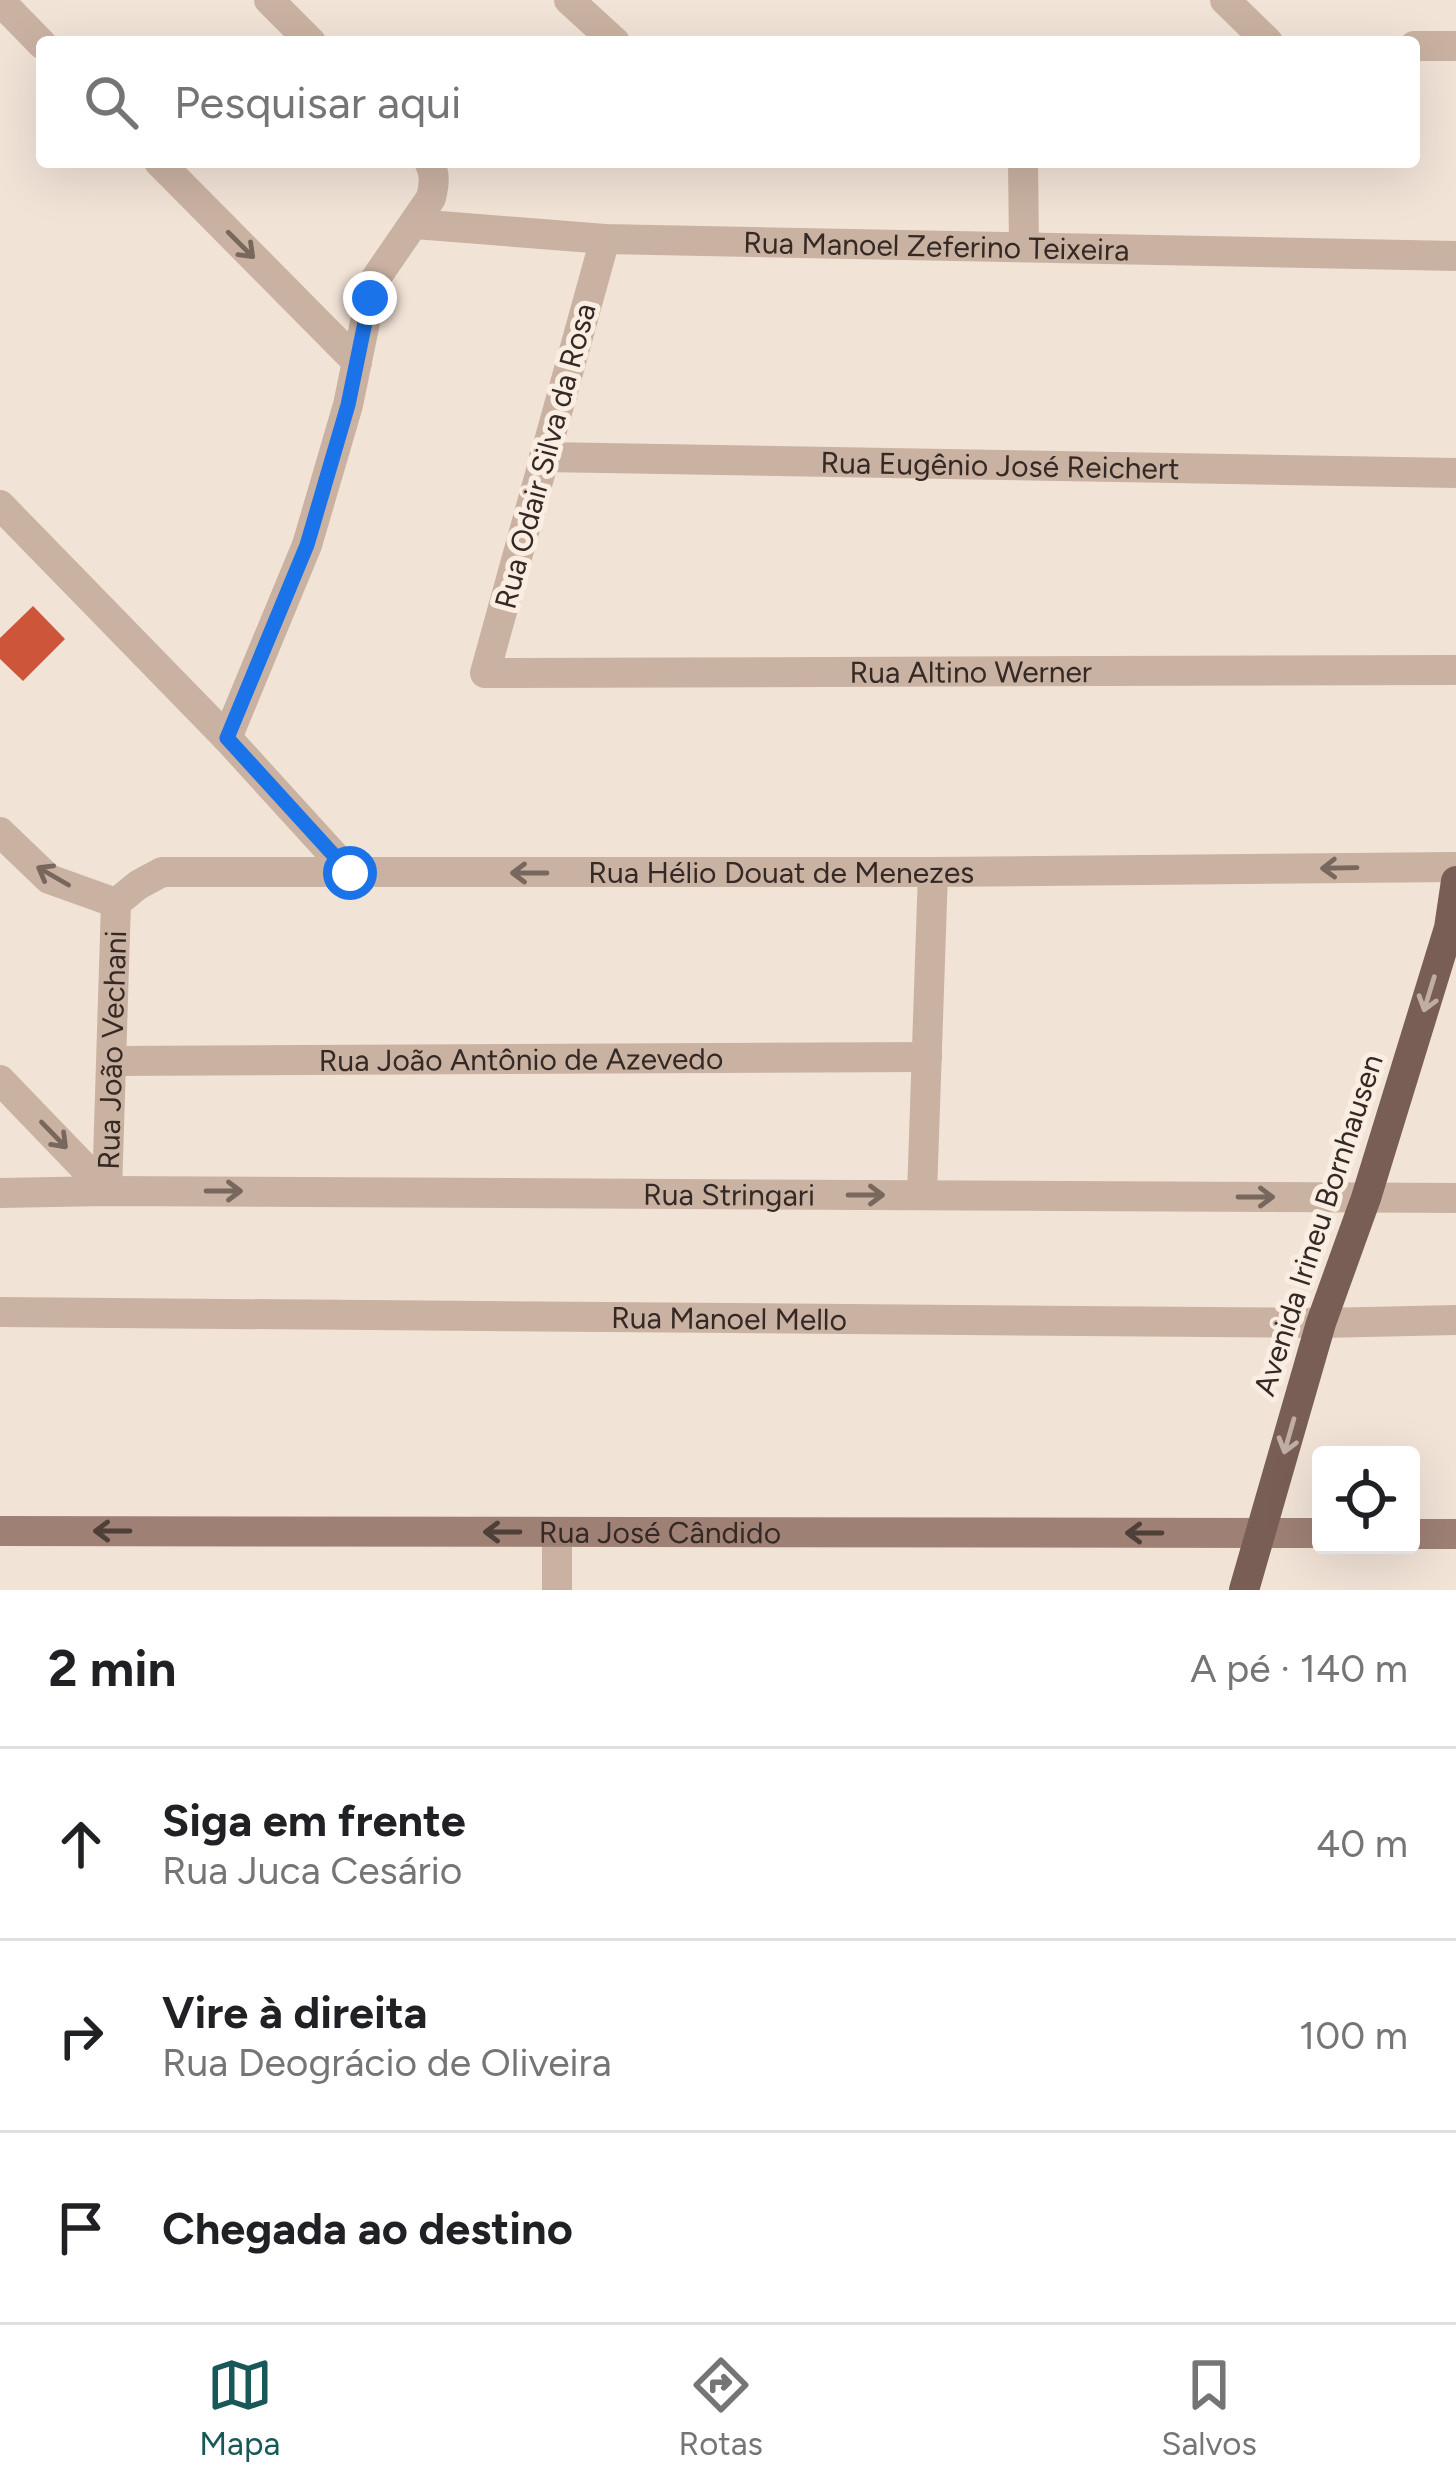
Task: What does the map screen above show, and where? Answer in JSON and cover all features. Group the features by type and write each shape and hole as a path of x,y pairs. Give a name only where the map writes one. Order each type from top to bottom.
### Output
{"main road":[{"name":"Avenida Irineu Bornhausen","path":"1244,1590 1321,1324 1366,1198 1448,928 1456,880"},
{"name":"Rua José Cândido","path":"0,1531 1312,1533"},
{"path":"1420,1534 1456,1534"}],"street":[{"path":"569,0 608,36"},
{"path":"1225,0 1262,36"},
{"path":"0,2 36,38"},
{"path":"278,3 306,36"},
{"path":"1420,46 1456,46"},
{"path":"165,168 357,362"},
{"path":"227,738 307,545 339,440 376,278 431,198 432,168"},
{"path":"1023,168 1024,247"},
{"name":"Rua Manoel Zeferino Teixeira","path":"415,224 605,239 1456,256"},
{"name":"Rua Odair Silva da Rosa","path":"484,673 605,239"},
{"name":"Rua Eugênio José Reichert","path":"544,458 1456,473"},
{"path":"0,505 227,738 350,873"},
{"name":"Rua Altino Werner","path":"484,673 1456,670"},
{"name":"Rua João Vechani","path":"0,832 49,879 116,903 107,1190"},
{"name":"Rua Hélio Douat de Menezes","path":"116,903 162,872 1456,867"},
{"path":"922,1195 933,872"},
{"name":"Rua João Antônio de Azevedo","path":"113,1061 927,1057"},
{"path":"0,1080 107,1190"},
{"name":"Rua Stringari","path":"0,1193 1456,1198"},
{"name":"Rua Manoel Mello","path":"0,1312 1321,1324 1456,1320"},
{"path":"557,1532 557,1590"}],"building":[{"path":"33,606 65,639 23,681 0,659 0,638"}],"route":[{"path":"350,873 227,738 307,545 348,405 370,298"}]}
